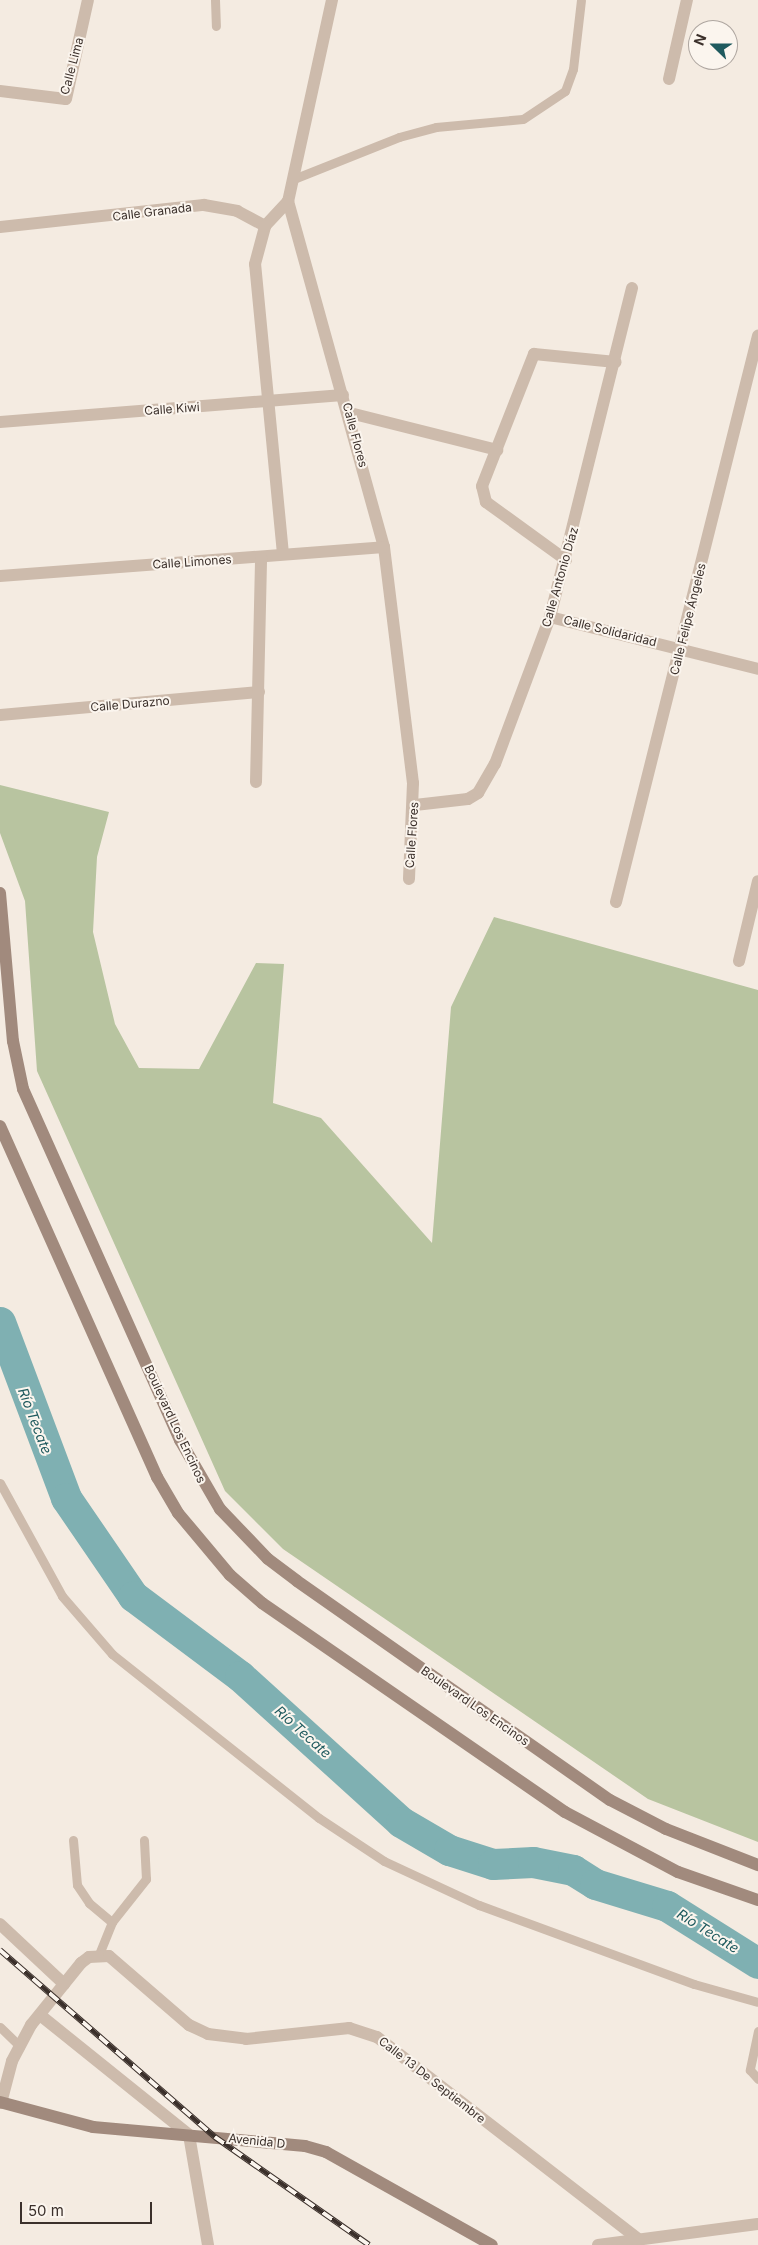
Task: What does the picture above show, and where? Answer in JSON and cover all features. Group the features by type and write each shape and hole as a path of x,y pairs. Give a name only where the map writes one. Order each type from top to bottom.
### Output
{"main road":[{"name":"Boulevard Los Encinos","path":"0,893 13,1041 23,1089 180,1440 220,1510 268,1559 297,1581 610,1800 666,1829 758,1865"},
{"path":"0,1126 157,1477 178,1514 230,1575 262,1603 564,1812 678,1872 758,1900"},
{"name":"Avenida D","path":"1,2103 94,2127 189,2135 326,2152 492,2245"}],"street":[{"name":"Calle Lima","path":"0,90 66,99 88,0"},
{"name":"Calle Flores","path":"332,0 291,180 288,201 343,395 350,413 384,547 415,804 408,879"},
{"path":"668,79 687,0"},
{"path":"283,554 271,402 255,264 265,226 288,201"},
{"name":"Calle Granada","path":"0,227 204,205 237,211 265,226"},
{"name":"Calle Antonio Díaz","path":"415,804 455,802 478,793 495,764 550,617 616,362 632,288"},
{"name":"Calle Felipe Ángeles","path":"616,902 758,336"},
{"path":"566,560 482,498 482,486 534,354 616,362"},
{"name":"Calle Kiwi","path":"0,422 343,395"},
{"path":"350,413 497,450"},
{"name":"Calle Limones","path":"0,576 384,547"},
{"path":"256,782 261,557"},
{"name":"Calle Solidaridad","path":"550,617 681,648 758,669"},
{"name":"Calle Durazno","path":"0,716 259,692"},
{"path":"739,961 758,881"},
{"path":"0,1924 64,1984"},
{"path":"1,2103 20,2046 40,2015 80,1963 99,1954"},
{"name":"Calle 13 De Septiembre","path":"99,1954 125,1966 189,2025 208,2034 246,2039 349,2028 377,2037 638,2238"},
{"path":"40,2015 189,2135 208,2245"},
{"path":"598,2245 638,2238 758,2224"}],"lane":[{"path":"215,0 216,26"},
{"path":"291,180 418,132 522,119 565,91 573,69 581,0"},
{"path":"0,1483 62,1596 112,1654 319,1818 384,1862 479,1905 694,1984 758,2002"},
{"path":"73,1840 77,1885 112,1922"},
{"path":"99,1954 112,1922 146,1879 144,1840"},
{"path":"0,2027 20,2046"},
{"path":"757,2036 750,2070 758,2079"}],"green space":[{"path":"0,785 109,812 97,857 93,932 115,1024 139,1068 199,1069 256,963 284,964 273,1103 321,1118 432,1243 451,1007 494,917 758,990 758,1842 648,1799 283,1549 225,1491 37,1071 25,901 0,833"}],"waterway":[{"name":"Río Tecate","path":"0,1322 66,1498 133,1596 240,1676 401,1822 449,1850 493,1864 533,1862 573,1870 595,1884 667,1906 758,1963"}],"railway":[{"path":"0,1950 215,2137 369,2245"}]}
